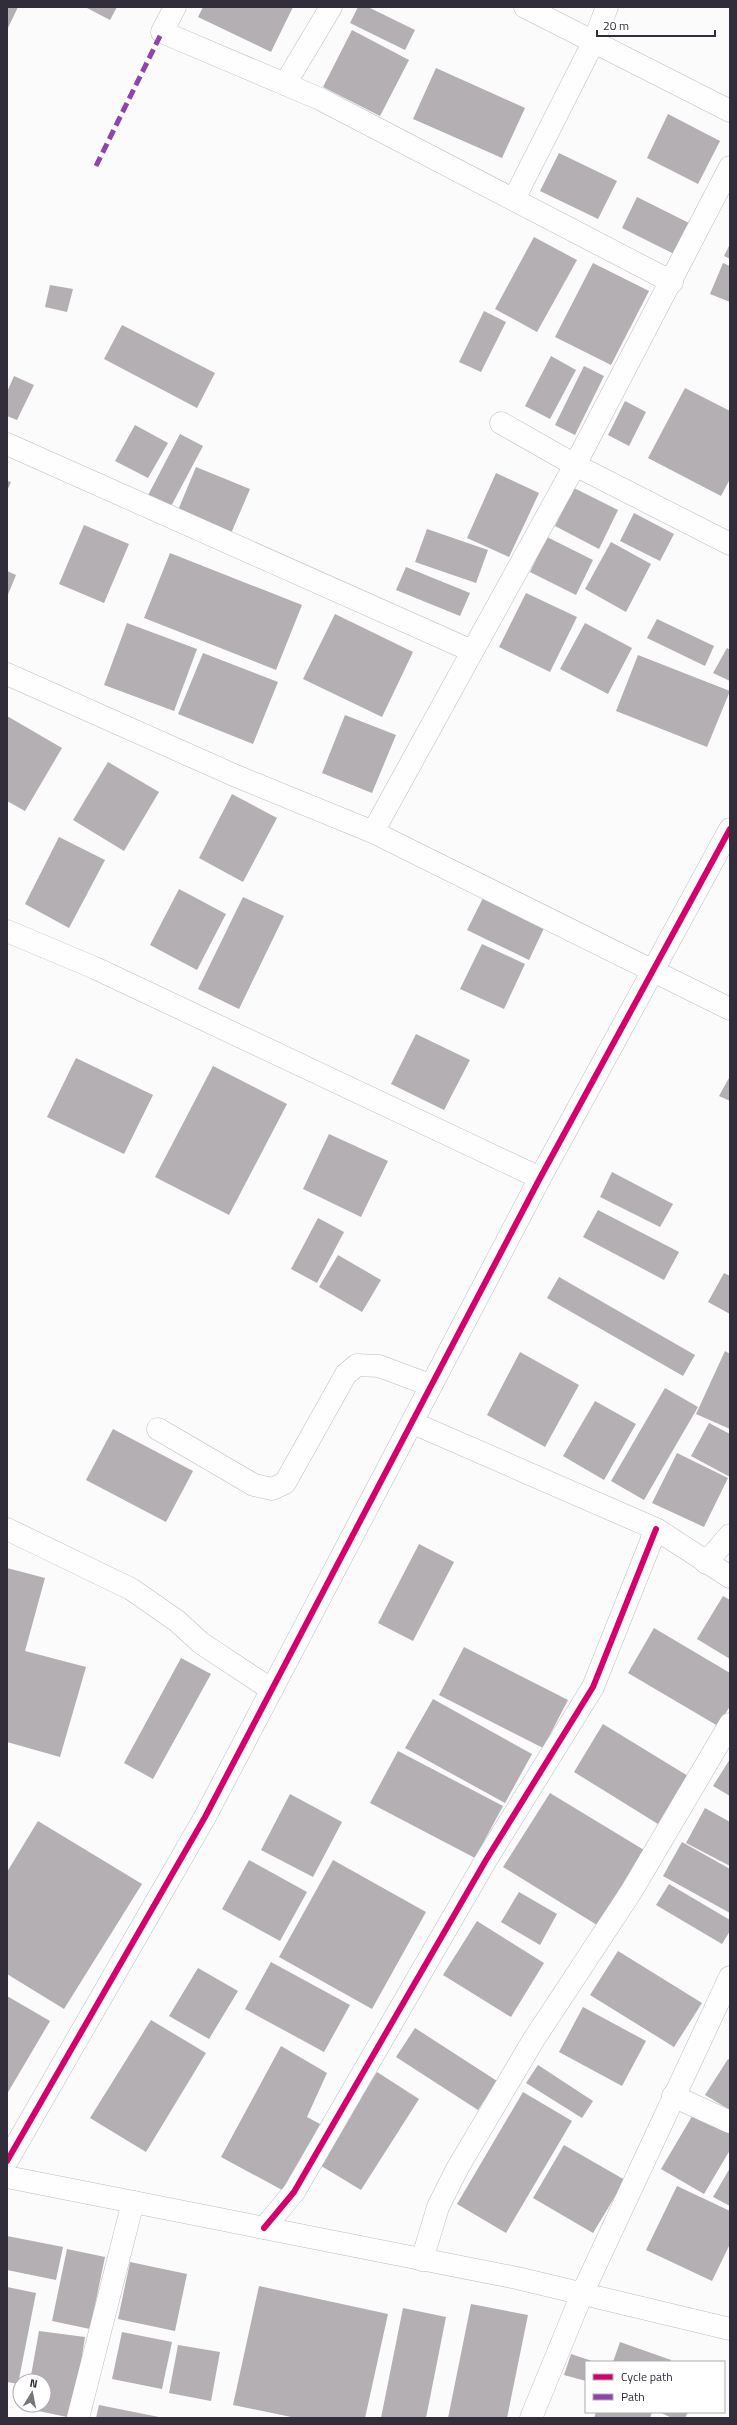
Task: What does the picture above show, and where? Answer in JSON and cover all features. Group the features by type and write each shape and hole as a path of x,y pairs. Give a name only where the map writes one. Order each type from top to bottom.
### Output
{"street":[{"path":"175,7 162,32 320,99 672,282"},
{"path":"286,84 331,7"},
{"path":"525,7 730,111"},
{"path":"514,199 594,41 607,7"},
{"path":"373,832 575,464 672,282 730,167"},
{"path":"501,423 575,464 730,544"},
{"path":"7,444 472,650"},
{"path":"7,674 236,776 373,832 730,1009"},
{"path":"7,2161 205,1817 413,1423 430,1385 540,1178 730,829"},
{"path":"7,931 102,971 540,1178"},
{"path":"158,1429 254,1485 272,1489 285,1483 346,1374 357,1365 379,1366 430,1385"},
{"path":"413,1423 656,1529 706,1563 730,1577"},
{"path":"7,1528 131,1589 176,1621 201,1643 272,1690"},
{"path":"264,2228 294,2192 486,1860 593,1687 656,1529"},
{"path":"706,1563 730,1535"},
{"path":"422,2260 438,2207 457,2169 534,2039 631,1892 730,1724"},
{"path":"531,2418 582,2294 673,2096 730,1977"},
{"path":"673,2096 730,2122"},
{"path":"7,2178 422,2260 582,2294 730,2329"},
{"path":"78,2418 133,2202"}],"building":[{"path":"7,7 18,7 7,30"},
{"path":"85,7 117,7 110,20"},
{"path":"203,7 293,7 271,52 198,17"},
{"path":"358,7 368,7 415,30 405,50 350,23"},
{"path":"352,30 409,60 380,116 323,87"},
{"path":"436,68 525,108 502,158 413,119"},
{"path":"668,114 720,141 698,184 647,158"},
{"path":"559,153 617,181 598,219 540,191"},
{"path":"637,197 689,223 674,254 622,228"},
{"path":"534,237 577,260 537,332 495,309"},
{"path":"730,244 730,259 724,256"},
{"path":"593,263 649,291 611,365 555,337"},
{"path":"723,263 730,266 730,302 710,294"},
{"path":"50,285 73,289 67,312 45,307"},
{"path":"484,311 506,322 481,372 459,362"},
{"path":"122,325 215,373 197,408 104,359"},
{"path":"551,356 576,370 550,419 525,406"},
{"path":"584,366 604,376 575,435 555,425"},
{"path":"14,376 34,385 17,420 7,416 7,392"},
{"path":"685,388 730,411 730,479 721,496 648,458"},
{"path":"625,401 646,412 629,446 608,435"},
{"path":"135,425 168,443 148,478 115,461"},
{"path":"180,434 203,446 168,512 145,501"},
{"path":"196,467 250,489 229,538 176,515"},
{"path":"496,473 539,493 509,557 467,538"},
{"path":"7,481 11,482 7,491"},
{"path":"574,488 618,510 599,549 555,526"},
{"path":"634,513 674,534 660,561 620,541"},
{"path":"84,525 129,544 104,603 59,584"},
{"path":"427,529 488,550 476,583 415,562"},
{"path":"547,537 593,560 576,595 530,572"},
{"path":"611,542 651,564 626,612 585,589"},
{"path":"170,553 302,605 276,670 144,618"},
{"path":"406,567 470,593 460,616 396,590"},
{"path":"7,571 16,575 7,597"},
{"path":"526,593 577,617 550,672 499,647"},
{"path":"335,614 413,652 382,717 303,679"},
{"path":"657,619 714,646 705,666 647,638"},
{"path":"127,623 197,649 174,711 104,685"},
{"path":"585,623 632,648 608,694 560,669"},
{"path":"727,648 730,650 730,681 713,673"},
{"path":"203,653 278,682 253,744 178,714"},
{"path":"638,655 730,691 707,747 616,711"},
{"path":"345,715 396,735 372,793 322,773"},
{"path":"7,716 62,748 25,811 7,801"},
{"path":"108,762 159,792 124,851 73,820"},
{"path":"232,794 277,818 243,882 199,858"},
{"path":"59,837 105,860 69,928 25,904"},
{"path":"179,889 226,914 197,970 150,945"},
{"path":"243,897 284,916 239,1009 198,989"},
{"path":"483,898 544,928 529,960 467,930"},
{"path":"482,944 525,964 504,1009 460,989"},
{"path":"416,1034 470,1060 444,1110 391,1084"},
{"path":"76,1058 153,1095 124,1154 47,1117"},
{"path":"213,1066 287,1104 229,1215 155,1177"},
{"path":"730,1076 730,1101 719,1096"},
{"path":"329,1134 388,1161 361,1217 303,1189"},
{"path":"612,1172 673,1204 660,1227 600,1197"},
{"path":"598,1210 679,1252 664,1280 583,1237"},
{"path":"318,1218 344,1232 317,1283 291,1269"},
{"path":"338,1255 381,1280 362,1312 319,1287"},
{"path":"724,1273 730,1276 730,1314 708,1302"},
{"path":"559,1277 695,1355 683,1376 547,1298"},
{"path":"725,1351 730,1354 730,1429 696,1414"},
{"path":"520,1352 579,1385 545,1447 487,1415"},
{"path":"665,1388 698,1407 644,1500 611,1481"},
{"path":"595,1401 636,1424 604,1480 563,1456"},
{"path":"709,1423 730,1434 730,1477 691,1456"},
{"path":"113,1429 193,1471 166,1522 86,1480"},
{"path":"677,1453 728,1478 704,1527 652,1503"},
{"path":"419,1544 454,1562 413,1641 378,1623"},
{"path":"7,1568 45,1578 25,1651 86,1667 60,1757 7,1742"},
{"path":"723,1596 730,1600 730,1659 697,1639"},
{"path":"654,1628 730,1673 730,1706 718,1726 628,1673"},
{"path":"464,1647 568,1700 543,1748 439,1695"},
{"path":"181,1658 211,1674 153,1779 124,1763"},
{"path":"433,1699 532,1754 505,1803 405,1748"},
{"path":"603,1724 688,1776 658,1824 574,1772"},
{"path":"398,1751 503,1806 475,1858 370,1803"},
{"path":"730,1759 730,1796 713,1786"},
{"path":"550,1793 644,1850 597,1925 503,1867"},
{"path":"290,1794 342,1822 313,1877 261,1850"},
{"path":"705,1808 730,1822 730,1866 686,1843"},
{"path":"38,1821 142,1884 64,2009 7,1974 7,1872"},
{"path":"682,1842 730,1869 730,1913 663,1876"},
{"path":"249,1860 307,1892 280,1941 222,1909"},
{"path":"333,1860 426,1912 372,2009 279,1957"},
{"path":"669,1884 730,1920 730,1931 722,1944 656,1905"},
{"path":"519,1892 557,1914 540,1945 501,1922"},
{"path":"477,1921 544,1963 511,2017 443,1975"},
{"path":"618,1951 702,2003 674,2047 590,1995"},
{"path":"271,1962 350,2005 324,2052 245,2009"},
{"path":"198,1968 238,1991 209,2039 169,2016"},
{"path":"7,1996 50,2021 7,2094"},
{"path":"583,2007 646,2041 622,2086 559,2052"},
{"path":"151,2020 206,2053 146,2152 90,2118"},
{"path":"415,2028 497,2081 478,2110 396,2057"},
{"path":"281,2046 327,2073 307,2117 320,2124 284,2191 221,2157"},
{"path":"728,2059 730,2060 730,2110 705,2095"},
{"path":"538,2065 593,2101 582,2118 526,2083"},
{"path":"377,2072 419,2099 361,2190 318,2164"},
{"path":"523,2092 572,2121 506,2233 457,2204"},
{"path":"694,2113 730,2134 730,2150 704,2194 661,2169"},
{"path":"564,2145 625,2180 593,2233 533,2198"},
{"path":"730,2168 730,2206 713,2197"},
{"path":"677,2186 730,2211 730,2244 712,2281 646,2250"},
{"path":"7,2236 63,2247 56,2280 7,2270"},
{"path":"67,2249 105,2257 90,2329 52,2321"},
{"path":"130,2262 187,2274 175,2331 118,2319"},
{"path":"259,2286 388,2314 365,2418 296,2418 233,2405"},
{"path":"7,2287 36,2293 20,2373 12,2373 12,2383 7,2382"},
{"path":"471,2304 528,2315 507,2418 448,2418"},
{"path":"403,2308 446,2317 426,2418 381,2418"},
{"path":"39,2331 85,2337 72,2418 48,2413 52,2413 52,2373 31,2373"},
{"path":"122,2332 172,2342 162,2389 112,2379"},
{"path":"620,2342 671,2360 670,2361 613,2361"},
{"path":"178,2345 220,2352 211,2401 169,2393"},
{"path":"571,2354 592,2361 585,2361 585,2381 564,2375"},
{"path":"99,2405 159,2417 159,2418 96,2418"},
{"path":"596,2413 652,2413 650,2418 594,2418"},
{"path":"661,2413 688,2413 685,2418 672,2418"}],"marked path":[{"path":"96,166 162,32"}],"cycle path":[{"path":"7,2161 205,1817 540,1178 730,829"},
{"path":"264,2228 294,2192 486,1860 593,1687 656,1529"}]}
